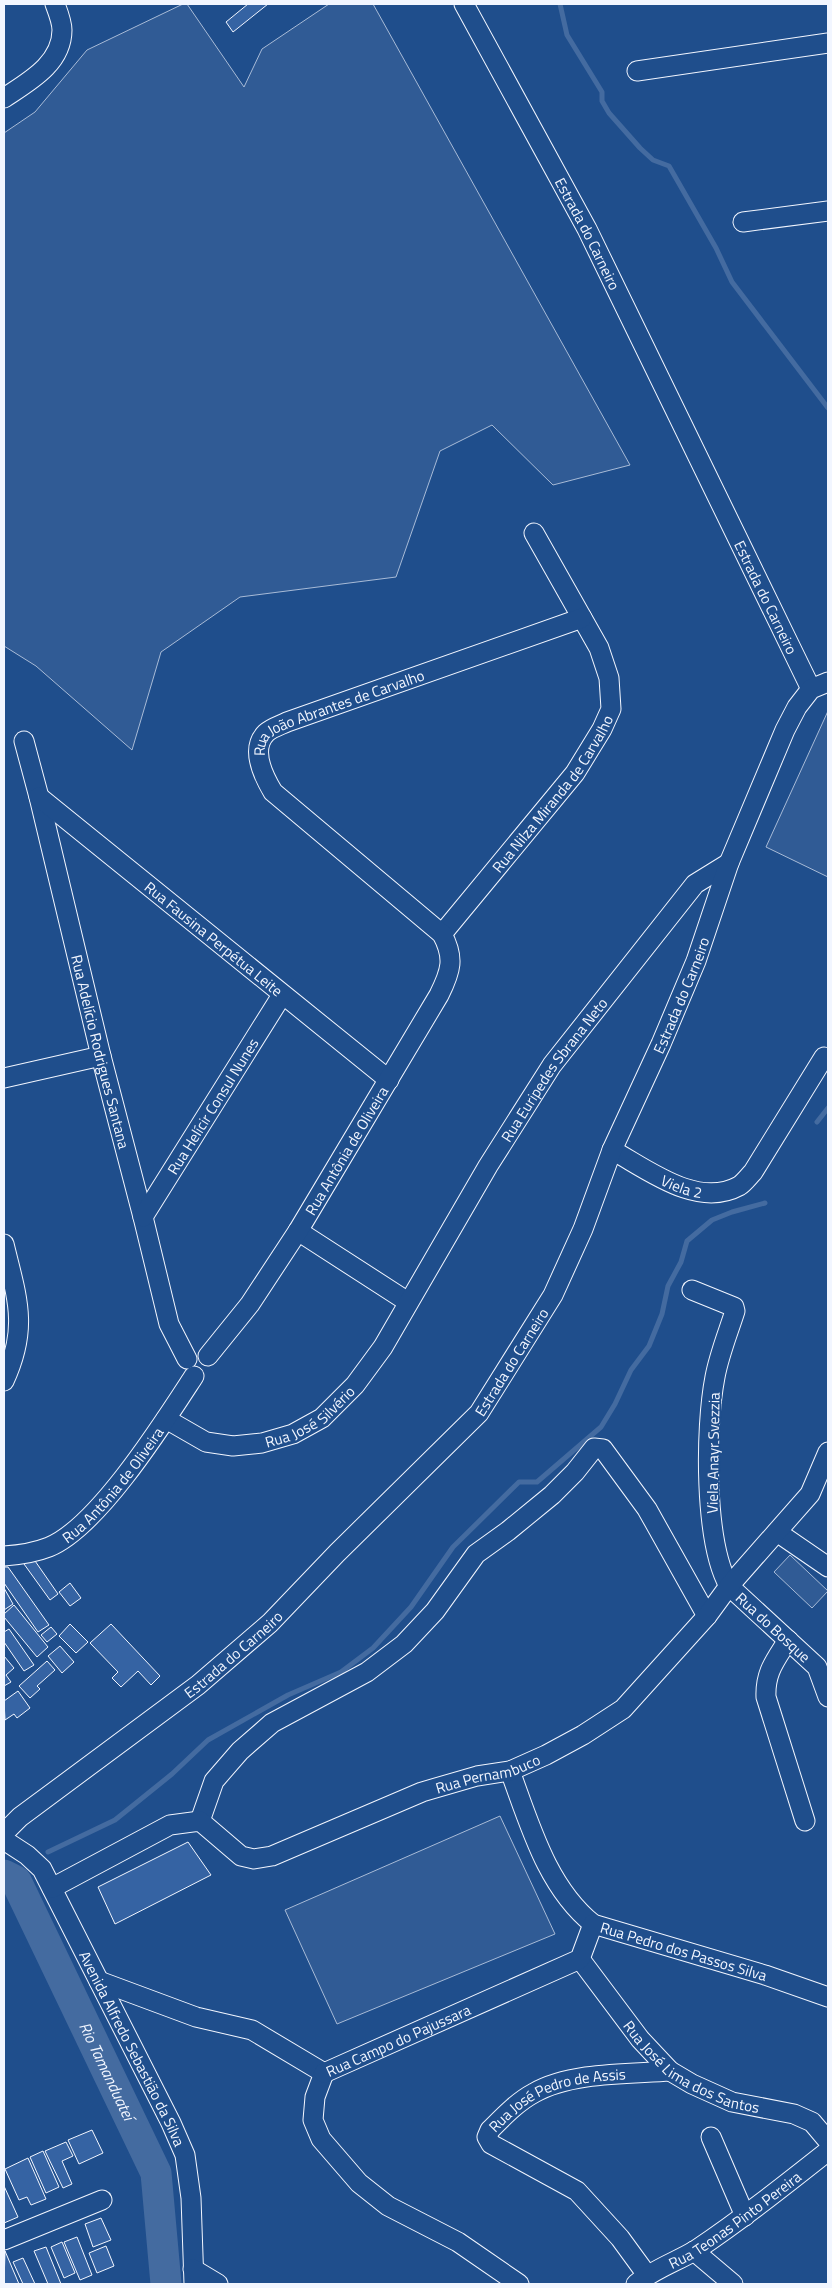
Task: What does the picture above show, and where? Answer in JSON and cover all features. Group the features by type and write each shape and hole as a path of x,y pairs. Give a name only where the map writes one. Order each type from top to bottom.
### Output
{"street":[{"path":"4,98 39,74 53,58 59,46 62,28 55,4"},
{"name":"Estrada do Carneiro","path":"4,1833 20,1817 198,1685 270,1623 337,1553 479,1413 553,1295 583,1229 612,1150 661,1044 696,961 729,863 785,730 797,707 820,686 587,229 464,4"},
{"path":"637,71 828,43"},
{"path":"743,222 828,211"},
{"name":"Rua Nilza Miranda de Carvalho","path":"442,934 575,773 602,729 611,709 609,678 599,648 534,533"},
{"name":"Rua João Abrantes de Carvalho","path":"442,934 274,792 263,775 260,743 266,733 287,722 582,618"},
{"name":"Rua Adelício Rodrigues Santana","path":"24,741 100,1056 169,1324 190,1368"},
{"name":"Rua Fausina Perpétua Leite","path":"39,797 282,995 390,1080"},
{"name":"Rua Euripedes Sbrana Neto","path":"408,1302 488,1166 552,1065 695,884 729,863"},
{"name":"Rua Antônia de Oliveira","path":"4,1556 27,1554 50,1547 91,1516 166,1419 196,1352 208,1356 250,1304 298,1231 390,1080 449,975 450,952 442,934"},
{"name":"Rua Helícir Consul Nunes","path":"143,1217 282,995"},
{"path":"4,1078 100,1056"},
{"name":"Viela 2","path":"612,1150 683,1188 706,1192 722,1191 740,1185 753,1172 824,1057"},
{"path":"298,1231 408,1302"},
{"path":"4,1244 19,1305 20,1323 19,1339 4,1381"},
{"name":"Viela Anayr Svezzia","path":"692,1290 734,1307 735,1311 715,1376 710,1409 712,1525 715,1551 721,1573 729,1586"},
{"name":"Rua José Silvério","path":"166,1419 206,1442 232,1446 262,1443 293,1434 322,1418 355,1384 383,1347 408,1302"},
{"path":"52,1888 170,1825 200,1821 214,1780 240,1751 272,1723 367,1672 404,1644 435,1611 476,1554 508,1531 552,1494 575,1472 594,1448 603,1449 647,1509 707,1616"},
{"name":"Rua Pernambuco","path":"200,1821 234,1851 241,1856 254,1860 272,1856 296,1847 422,1792 477,1776 510,1771 546,1755 623,1709 707,1616 729,1586 810,1494 828,1452"},
{"path":"810,1494 828,1488"},
{"path":"776,1532 828,1568"},
{"name":"Rua do Bosque","path":"729,1586 817,1667 825,1677 828,1697"},
{"path":"788,1640 768,1671 766,1697 805,1821"},
{"name":"Rua Pedro dos Passos Silva","path":"510,1771 539,1849 576,1910 593,1924 765,1975 828,1997"},
{"name":"Avenida Alfredo Sebastião da Silva","path":"4,1840 42,1869 171,2123 184,2155 191,2198 193,2277"},
{"path":"580,1959 593,1924"},
{"name":"Rua Campo do Pajussara","path":"99,1981 196,2017 252,2030 324,2073 580,1959"},
{"name":"Rua José Lima dos Santos","path":"580,1959 640,2039 670,2071 692,2084 732,2102 794,2114 812,2122 828,2141"},
{"name":"Rua José Pedro de Assis","path":"642,2280 620,2238 577,2191 491,2144 487,2137 490,2130 521,2101 534,2092 551,2085 607,2075 670,2071"},
{"path":"324,2073 315,2097 313,2120 321,2139 359,2183 388,2206 458,2242 519,2284"},
{"path":"711,2137 745,2216"},
{"name":"Rua Teonas Pinto Pereira","path":"642,2280 694,2251 745,2216 828,2151"},
{"path":"4,2240 102,2200"},
{"path":"694,2251 733,2284"},
{"path":"193,2277 218,2284"}],"shaded area":[{"path":"183,4 187,4 244,87 262,49 329,4 373,4 630,465 553,485 492,425 440,451 396,577 240,597 161,652 132,750 36,666 4,646 4,133 35,112 87,50"},
{"path":"828,711 828,877 766,847"},
{"path":"790,1555 828,1591 812,1608 774,1572"},
{"path":"500,1816 555,1934 337,2024 285,1910"}],"building":[{"path":"248,4 268,4 233,32 226,22"},
{"path":"33,1558 58,1594 50,1600 24,1564"},
{"path":"4,1567 8,1567 49,1625 38,1632 4,1583"},
{"path":"70,1583 81,1598 70,1606 59,1592"},
{"path":"4,1588 13,1604 4,1610"},
{"path":"14,1605 48,1647 37,1657 4,1617 4,1614"},
{"path":"70,1624 88,1642 76,1653 59,1636"},
{"path":"111,1624 160,1676 151,1685 138,1671 121,1687 112,1678 118,1672 90,1643"},
{"path":"51,1627 57,1634 47,1642 41,1635"},
{"path":"9,1629 34,1665 24,1671 4,1642 4,1632"},
{"path":"60,1646 74,1662 62,1673 48,1656"},
{"path":"4,1656 14,1668 6,1675 11,1682 4,1686"},
{"path":"47,1661 55,1670 37,1686 40,1689 30,1698 19,1686"},
{"path":"18,1691 30,1708 17,1718 14,1714 5,1720 4,1701"},
{"path":"188,1842 211,1875 115,1924 98,1887"},
{"path":"92,2130 103,2153 79,2164 68,2140"},
{"path":"66,2142 73,2156 62,2161 72,2184 63,2188 45,2151"},
{"path":"43,2151 59,2187 46,2193 30,2157"},
{"path":"28,2158 46,2199 31,2205 27,2197 19,2200 5,2169"},
{"path":"4,2186 18,2217 4,2223"},
{"path":"101,2218 111,2240 93,2247 85,2224"},
{"path":"77,2237 92,2275 80,2280 64,2242"},
{"path":"62,2242 75,2273 64,2278 51,2247"},
{"path":"106,2246 114,2266 97,2273 89,2253"},
{"path":"46,2247 61,2284 48,2284 34,2251"},
{"path":"5,2251 19,2284 4,2284"},
{"path":"23,2258 35,2284 23,2284 13,2262"}],"waterway":[{"path":"560,4 567,35 602,92 602,101 609,113 653,160 669,166 716,248 732,282 828,408"},
{"path":"817,1122 828,1108"},
{"path":"48,1852 115,1820 172,1774 208,1740 288,1695 341,1672 373,1648 411,1607 453,1547 519,1482 537,1482 601,1427 615,1404 631,1370 649,1346 662,1314 668,1286 681,1262 687,1241 712,1220 732,1212 765,1203"},
{"name":"Rio Tamanduateí","path":"4,1875 16,1881 156,2173 166,2284"}]}
